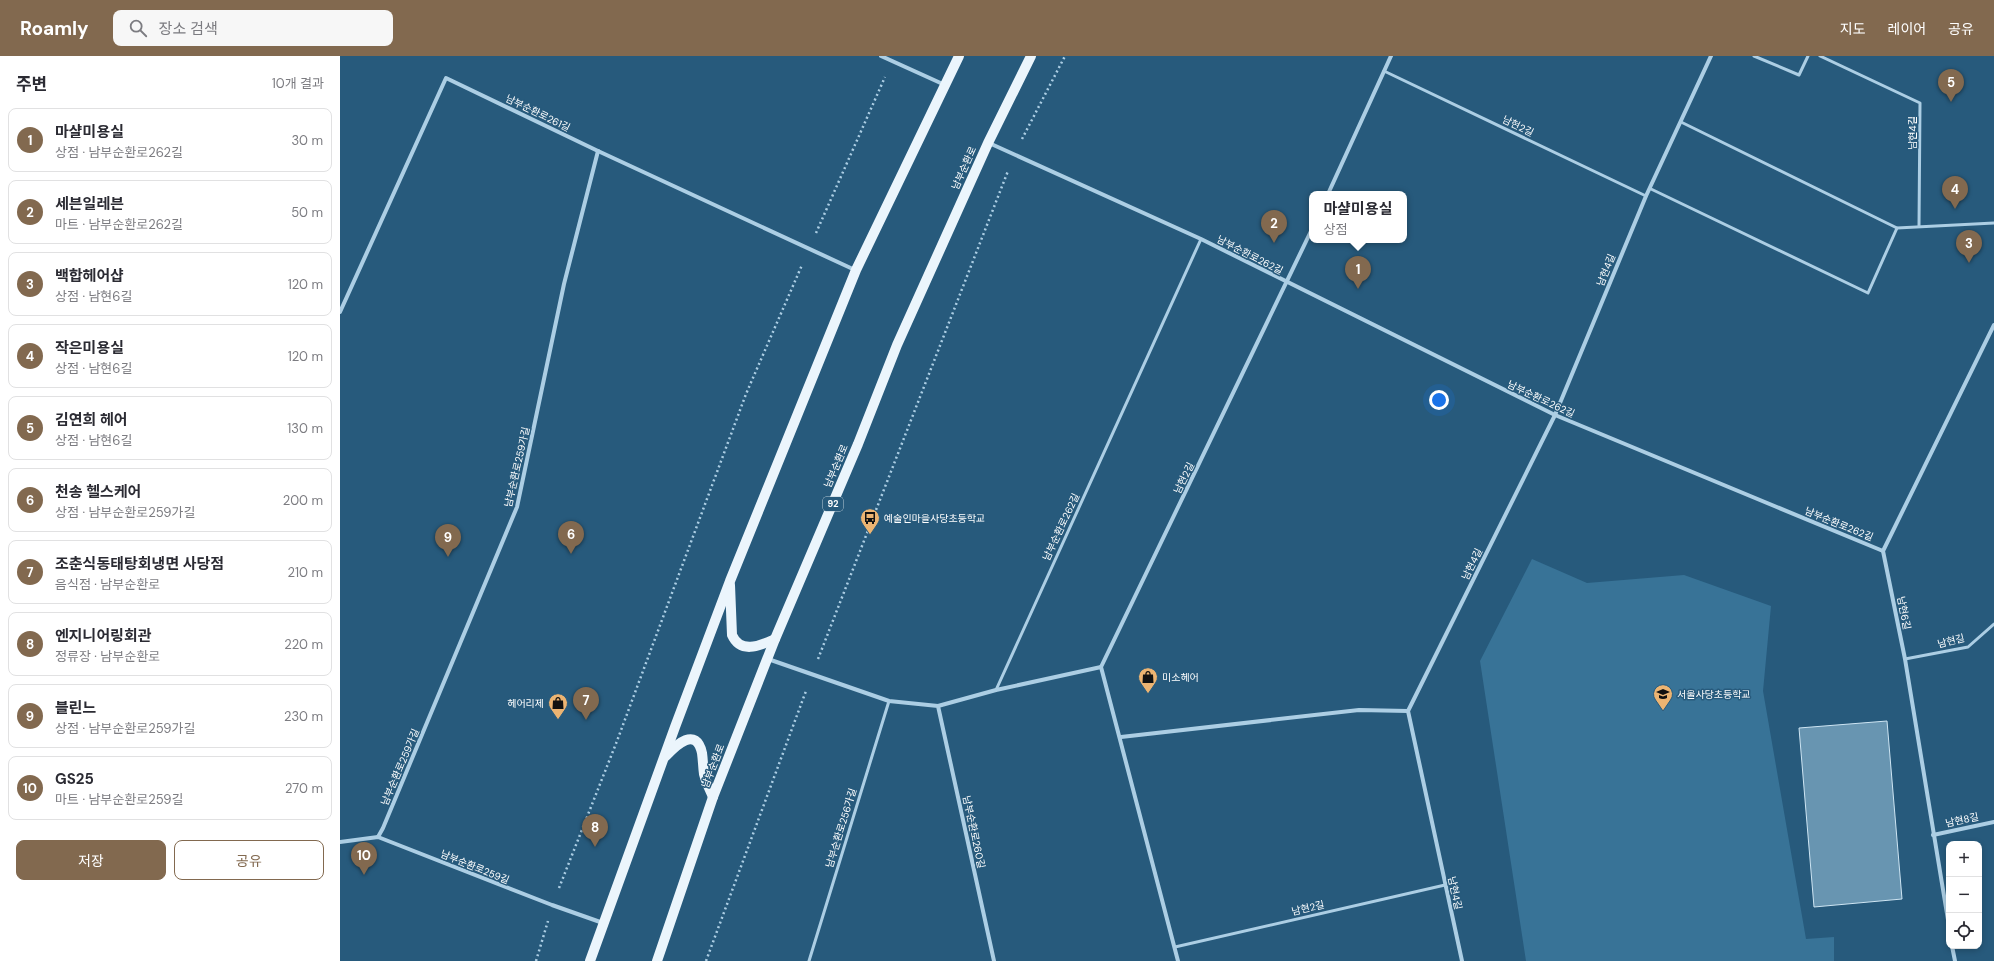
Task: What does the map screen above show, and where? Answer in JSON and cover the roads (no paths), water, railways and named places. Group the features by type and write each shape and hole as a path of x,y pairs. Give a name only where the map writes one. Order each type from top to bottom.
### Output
{"main road":[{"path":"590,961 663,758 730,581 856,270 959,56"},
{"name":"남부순환로","path":"657,961 714,797 775,638 858,444 897,345 988,143 1031,56"},
{"path":"730,581 732,630 734,640 738,644 748,648 775,638"},
{"path":"663,758 683,740 690,739 696,742 701,749 704,775 714,797"}],"street":[{"path":"881,56 945,85"},
{"path":"1329,191 1391,56"},
{"name":"남현4길","path":"1462,961 1444,885 1408,711 1555,416 1646,196 1651,189 1711,56"},
{"name":"남부순환로261길","path":"340,312 446,78 598,151 856,270"},
{"name":"남부순환로262길","path":"988,143 1201,239 1555,416 1883,551"},
{"name":"남부순환로259가길","path":"378,837 517,508 564,284 598,151"},
{"name":"남현2길","path":"1101,667 1288,283 1309,236"},
{"path":"1883,551 1994,325"},
{"name":"남현6길","path":"1883,551 1905,659 1947,913"},
{"path":"768,659 889,700 938,706 996,690 1101,667 1121,737 1178,961"},
{"name":"남부순환로260길","path":"938,706 994,961"},
{"path":"1121,737 1359,710 1408,711"},
{"name":"남현8길","path":"1933,835 1994,822"},
{"name":"남부순환로259길","path":"340,842 378,837 552,906 603,923"},
{"path":"1953,949 1955,961"}],"lane":[{"path":"1754,56 1799,75 1808,56"},
{"name":"남현4길","path":"1820,56 1920,102 1919,226"},
{"name":"남현2길","path":"1384,71 1646,196"},
{"path":"1681,122 1896,228 1994,223"},
{"path":"1651,189 1868,293 1896,228"},
{"name":"남부순환로262길","path":"996,690 1201,239"},
{"name":"남현길","path":"1905,659 1968,647 1994,624"},
{"name":"남부순환로256가길","path":"809,961 889,700"},
{"name":"남현2길","path":"1175,947 1444,885"}],"place":[{"name":"김연희 헤어","path":"1951,102"},
{"name":"작은미용실","path":"1955,209"},
{"name":"세븐일레븐","path":"1274,243"},
{"name":"백합헤어샵","path":"1969,263"},
{"name":"마샬미용실","path":"1358,289"},
{"name":"예술인마을사당초등학교","path":"870,535"},
{"name":"천송 헬스케어","path":"571,554"},
{"name":"블린느","path":"448,557"},
{"name":"미소헤어","path":"1148,694"},
{"name":"서울사당초등학교","path":"1663,711"},
{"name":"헤어리제","path":"558,720"},
{"name":"조춘식동태탕회냉면 사당점","path":"586,720"},
{"name":"엔지니어링회관","path":"595,847"},
{"name":"GS25","path":"364,875"}]}
